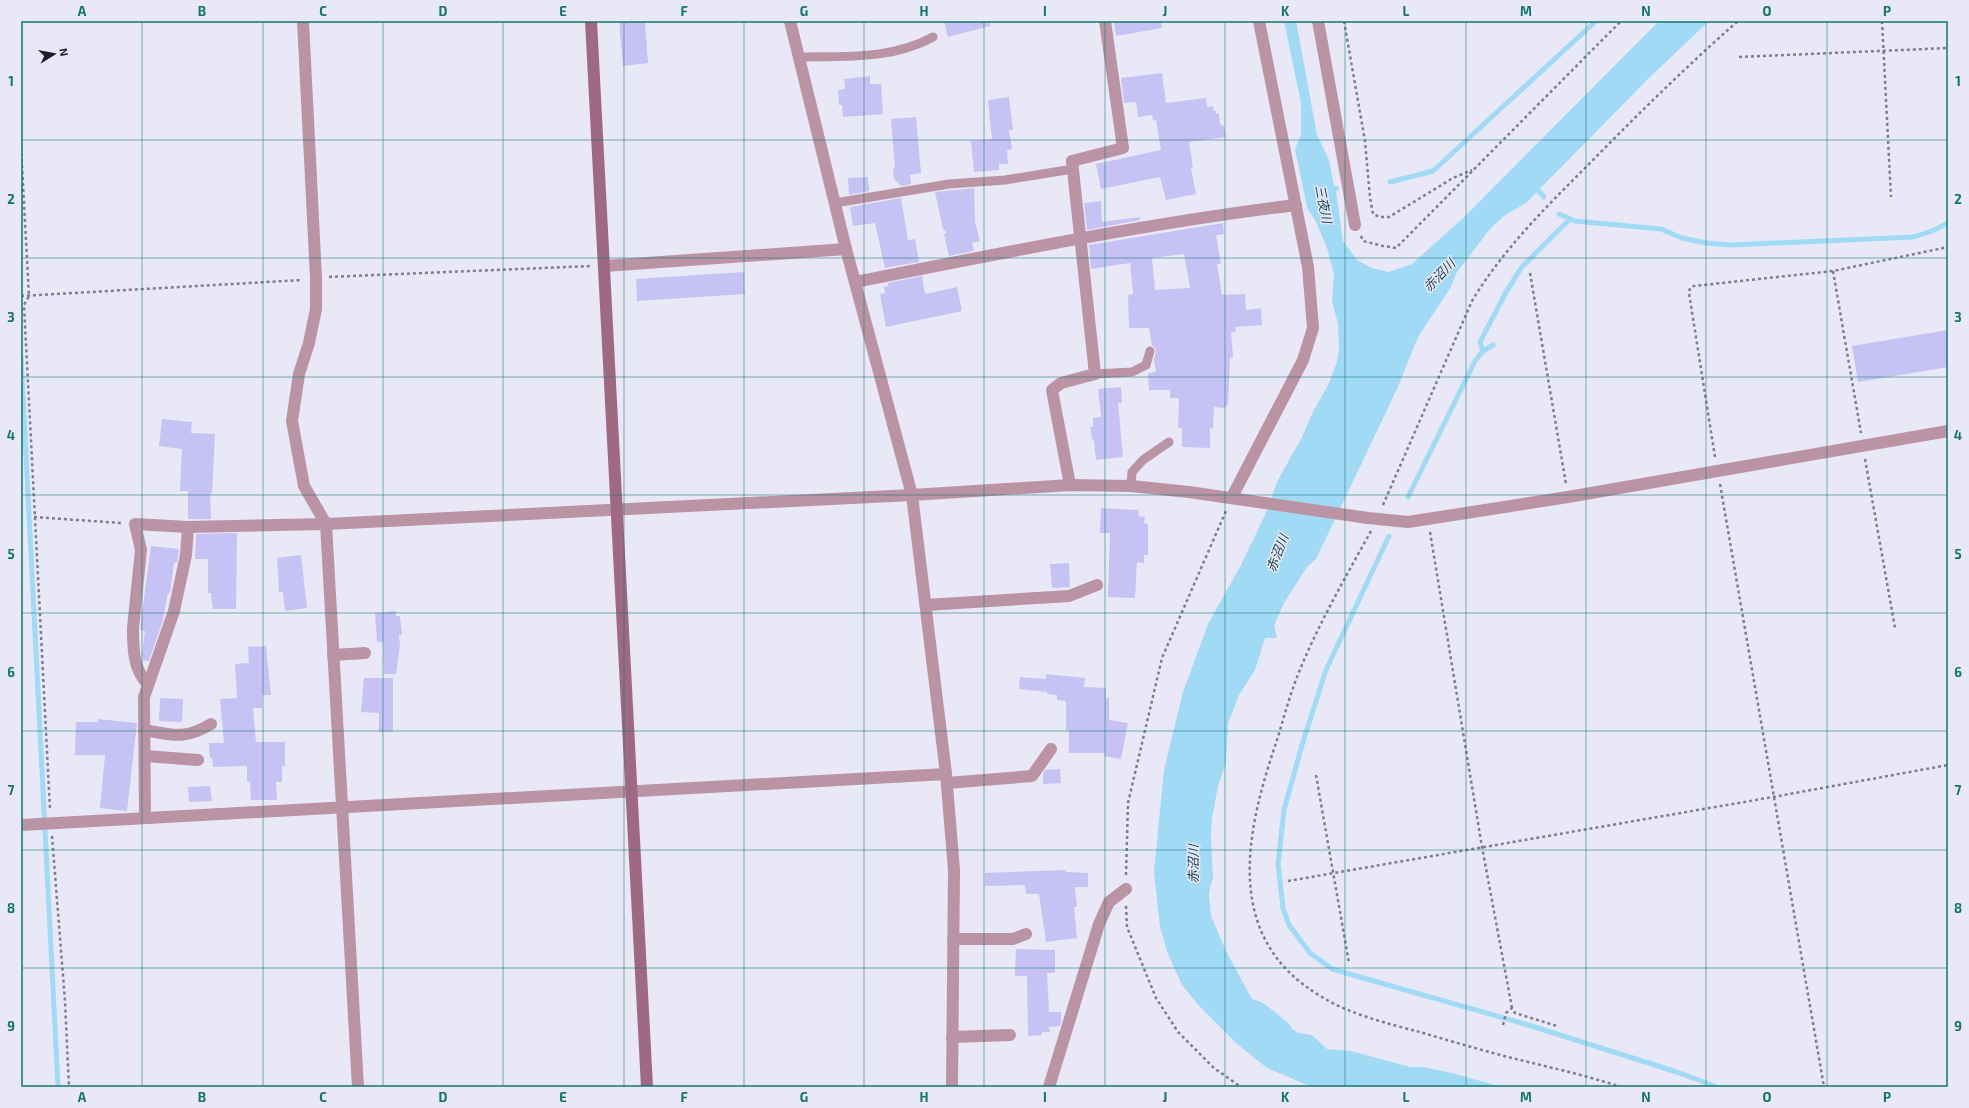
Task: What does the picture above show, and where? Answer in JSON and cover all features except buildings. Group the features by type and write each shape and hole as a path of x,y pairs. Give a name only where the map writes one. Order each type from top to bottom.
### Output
{"street":[{"path":"303,21 316,278 316,309 309,343 299,374 292,421 304,486 326,524 358,1087"},
{"path":"591,21 647,1087"},
{"path":"790,21 834,203 912,495 946,779 954,870 952,1087"},
{"path":"1070,484 1052,390 1061,383 1095,374 1079,238 1072,161 1123,148 1106,21"},
{"path":"1232,497 1303,360 1313,328 1308,267 1259,21"},
{"path":"1318,21 1355,225"},
{"path":"855,282 1079,238 1224,214 1296,205"},
{"path":"604,266 846,249"},
{"path":"148,684 138,670 133,640 141,550 135,524 188,527 326,524 912,495 1070,484 1131,486 1232,497 1408,522 1568,497 1948,432"},
{"path":"145,818 144,697 174,611 186,555 188,527"},
{"path":"926,605 1069,596 1097,585"},
{"path":"334,654 366,653"},
{"path":"144,730 189,735 197,733 211,724"},
{"path":"21,825 632,792 1032,776 1051,749"},
{"path":"144,756 198,760"},
{"path":"1049,1087 1099,924 1109,902 1126,889"},
{"path":"953,939 1013,939 1026,934"},
{"path":"952,1037 1010,1035"}],"lane":[{"path":"798,57 888,53 918,45 933,37"},
{"path":"834,203 949,184 1005,180 1073,169"},
{"path":"1095,374 1132,372 1146,365 1150,351"},
{"path":"1131,486 1132,472 1144,460 1170,442"}],"path":[{"path":"1344,21 1365,141 1370,198 1373,214 1380,217 1389,217 1453,178 1473,170"},
{"path":"1355,225 1363,241 1396,248 1620,21"},
{"path":"1620,1087 1593,1077 1512,1058 1373,1019 1322,998 1298,980 1280,962 1263,937 1255,915 1250,891 1249,862 1255,818 1264,776 1298,674 1322,620 1373,518 1472,301 1482,283 1541,212 1679,74 1738,21"},
{"path":"1882,21 1891,197"},
{"path":"1739,57 1948,48"},
{"path":"21,147 29,296 24,305 34,517 51,823 65,1001 69,1087"},
{"path":"1824,1087 1773,797 1688,293 1690,288 1694,286 1833,272 1948,247"},
{"path":"1530,273 1568,497"},
{"path":"1232,497 1162,658 1128,803 1126,889 1127,927 1156,998 1178,1032 1214,1068 1240,1087"},
{"path":"34,517 135,524"},
{"path":"1428,520 1482,847 1512,1008 1515,1013 1556,1026"},
{"path":"1288,881 1773,797 1948,765"},
{"path":"1316,776 1349,963"},
{"path":"1503,1025 1506,1013 1512,1008"}],"water":[{"path":"1284,21 1296,21 1317,135 1329,160 1334,186 1338,186 1339,190 1336,191 1343,241 1357,260 1372,268 1389,272 1412,264 1462,219 1659,21 1709,21 1649,78 1526,203 1504,216 1490,229 1457,272 1451,287 1418,337 1397,389 1316,559 1307,567 1284,603 1274,626 1277,638 1265,638 1255,670 1239,695 1228,724 1226,763 1218,786 1212,818 1211,838 1213,879 1209,896 1211,916 1226,951 1252,999 1261,1002 1274,1011 1289,1024 1292,1029 1299,1033 1312,1035 1327,1049 1351,1051 1410,1067 1423,1067 1452,1073 1502,1087 1312,1087 1267,1068 1236,1043 1202,1009 1182,985 1168,954 1160,927 1154,872 1164,770 1183,692 1208,624 1241,565 1265,515 1278,480 1302,437 1311,416 1328,385 1337,362 1339,349 1338,324 1332,301 1334,274 1327,248 1316,222 1307,207 1295,149 1301,135 1301,103"}],"waterway":[{"path":"1390,182 1433,171 1596,21"},
{"path":"1534,186 1544,197"},
{"path":"1559,214 1575,221 1661,229 1682,238 1706,243 1730,245 1914,237 1932,231 1948,223"},
{"path":"1483,351 1480,342 1505,294 1521,268 1570,219"},
{"path":"1408,497 1475,361 1483,351 1493,345"},
{"path":"21,356 58,1087"},
{"path":"1389,536 1326,670 1302,745 1284,810 1278,864 1283,908 1289,925 1310,953 1332,969 1525,1024 1677,1072 1717,1087"}],"water label":[{"name":"三夜川","path":"1324,204"},
{"name":"赤沼川","path":"1439,275"},
{"name":"赤沼川","path":"1277,553"},
{"name":"赤沼川","path":"1193,864"}]}
